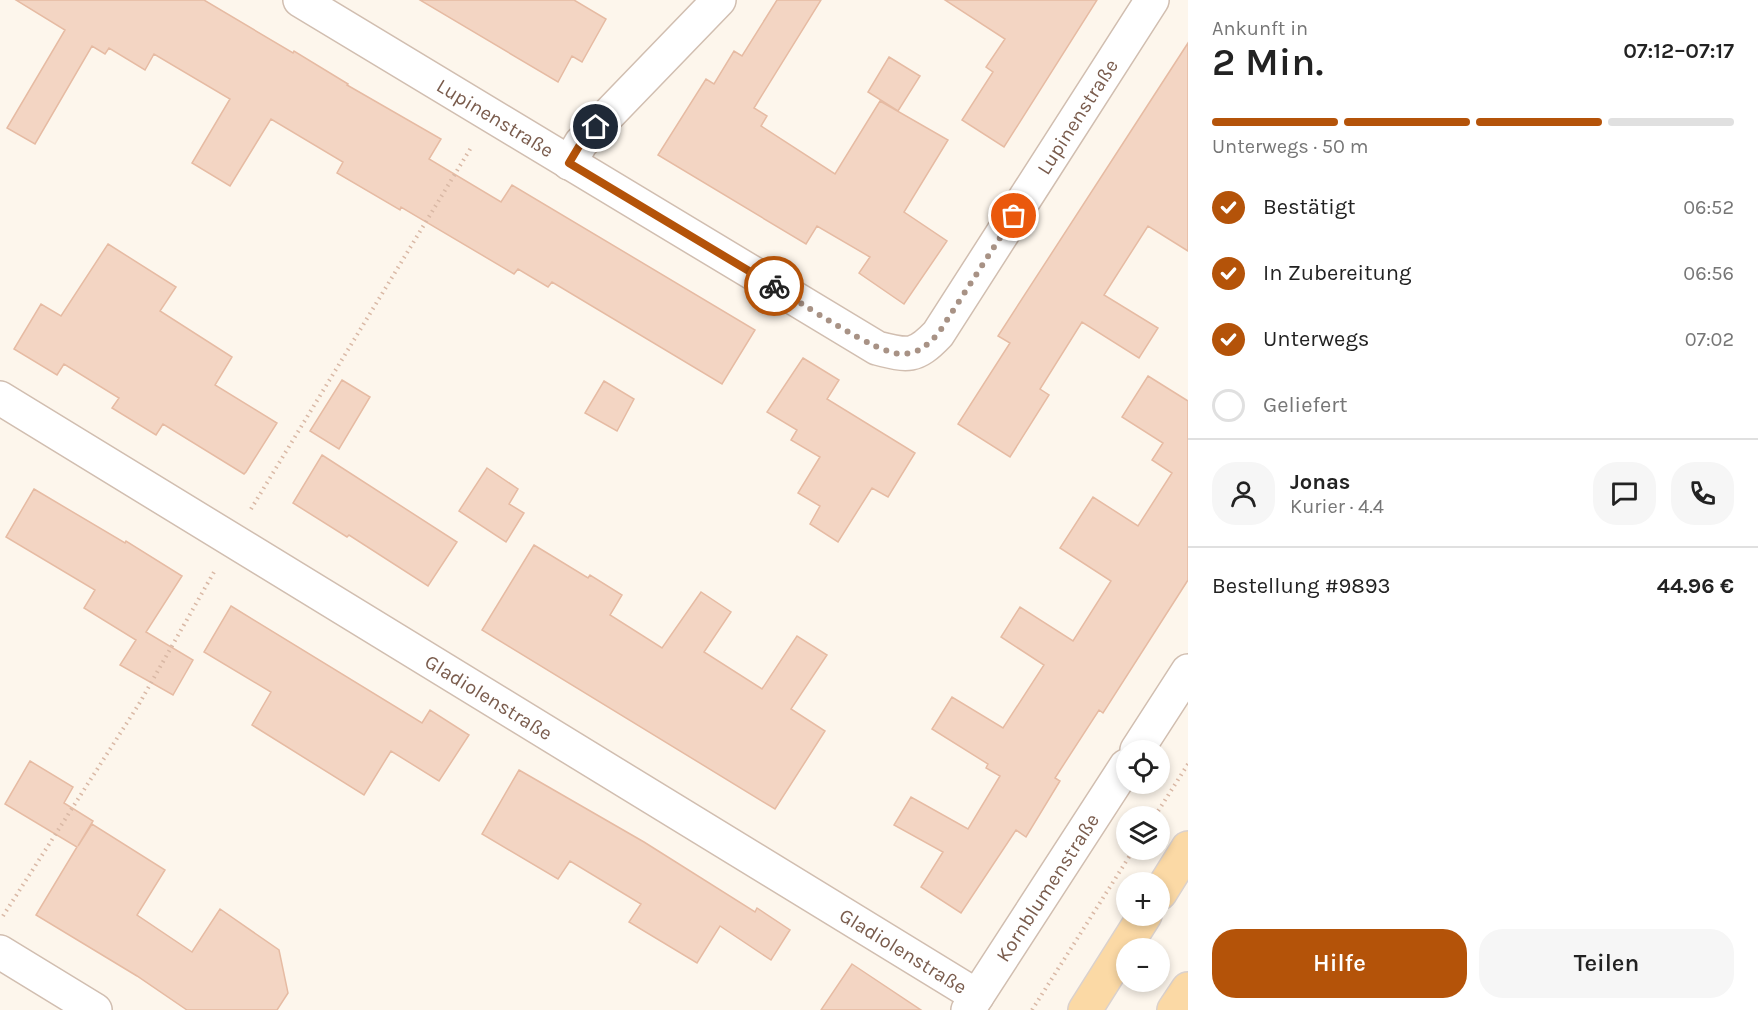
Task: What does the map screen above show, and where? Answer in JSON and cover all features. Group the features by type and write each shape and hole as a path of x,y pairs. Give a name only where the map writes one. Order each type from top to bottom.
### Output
{"main road":[{"path":"1170,877 1188,848"},
{"path":"1085,1010 1138,926"},
{"path":"1174,1010 1188,989"}],"street":[{"name":"Lupinenstraße","path":"300,0 877,348 901,355 922,350 938,334 1152,0"},
{"path":"569,163 581,143 719,0"},
{"name":"Gladiolenstraße","path":"0,398 972,1003"},
{"path":"1143,740 1188,671"},
{"name":"Kornblumenstraße","path":"972,1003 1116,781"},
{"path":"0,952 95,1010"}],"path":[{"path":"1161,806 1188,764"},
{"path":"1032,1010 1127,860"}],"building":[{"path":"16,0 204,0 441,139 429,159 501,202 512,185 755,330 722,384 552,282 548,287 518,269 514,274 401,207 400,210 337,173 343,162 271,119 230,186 192,163 230,99 154,54 145,70 109,48 105,54 92,46 35,144 7,128 65,30"},
{"path":"420,0 574,0 606,19 582,62 572,56 558,82"},
{"path":"777,0 821,0 754,108 767,116 761,126 835,174 880,101 948,140 904,212 947,241 904,304 859,273 870,257 817,226 806,244 658,155 706,79 714,84 734,51 742,56"},
{"path":"945,0 1097,0 1004,147 962,120 993,72 986,67 1005,39"},
{"path":"1188,43 1188,251 1148,226 1104,295 1158,328 1139,358 1082,322 1040,389 1049,395 1010,457 958,424 1010,343 998,336"},
{"path":"889,57 920,76 898,111 868,92"},
{"path":"108,244 176,287 160,311 232,357 215,385 277,423 244,474 163,424 156,435 112,408 119,398 64,364 57,375 14,349 41,304 61,316"},
{"path":"803,358 839,380 827,399 915,453 888,497 872,488 838,542 810,524 820,506 798,493 820,457 791,440 797,430 767,412"},
{"path":"1148,376 1188,401 1188,580 1103,713 1099,710 1055,778 1060,781 1026,837 1016,830 961,913 921,887 943,852 894,825 911,797 968,829 1000,776 986,768 988,764 932,729 952,697 1003,728 1044,665 1001,637 1020,607 1073,641 1111,581 1060,548 1093,497 1138,526 1172,473 1152,460 1163,443 1122,417"},
{"path":"342,380 370,397 339,449 310,431"},
{"path":"604,381 634,399 617,431 585,413"},
{"path":"322,455 457,542 428,586 349,535 347,537 293,503"},
{"path":"487,468 518,489 509,504 524,513 506,542 459,511"},
{"path":"34,489 182,576 146,632 193,660 173,695 120,665 136,640 84,608 95,590 6,537"},
{"path":"534,545 588,578 590,575 622,595 610,615 662,648 701,592 731,612 704,652 762,689 797,636 827,655 791,709 825,731 775,809 482,630"},
{"path":"231,606 422,723 430,710 469,735 439,781 391,751 364,795 252,725 271,692 204,652"},
{"path":"30,761 73,787 64,803 93,821 78,846 92,824 165,870 137,915 192,952 220,909 279,950 288,993 277,1010 187,1010 137,976 36,915 77,847 5,804"},
{"path":"519,770 644,842 755,912 757,908 790,930 771,960 720,926 697,963 629,922 641,904 570,861 558,879 482,834"},
{"path":"852,964 921,1010 821,1010"}],"way so far":[{"path":"774,286 877,348 901,355 922,350 938,334 1014,216"}],"route":[{"path":"596,127 581,143 569,163 774,286"}]}
